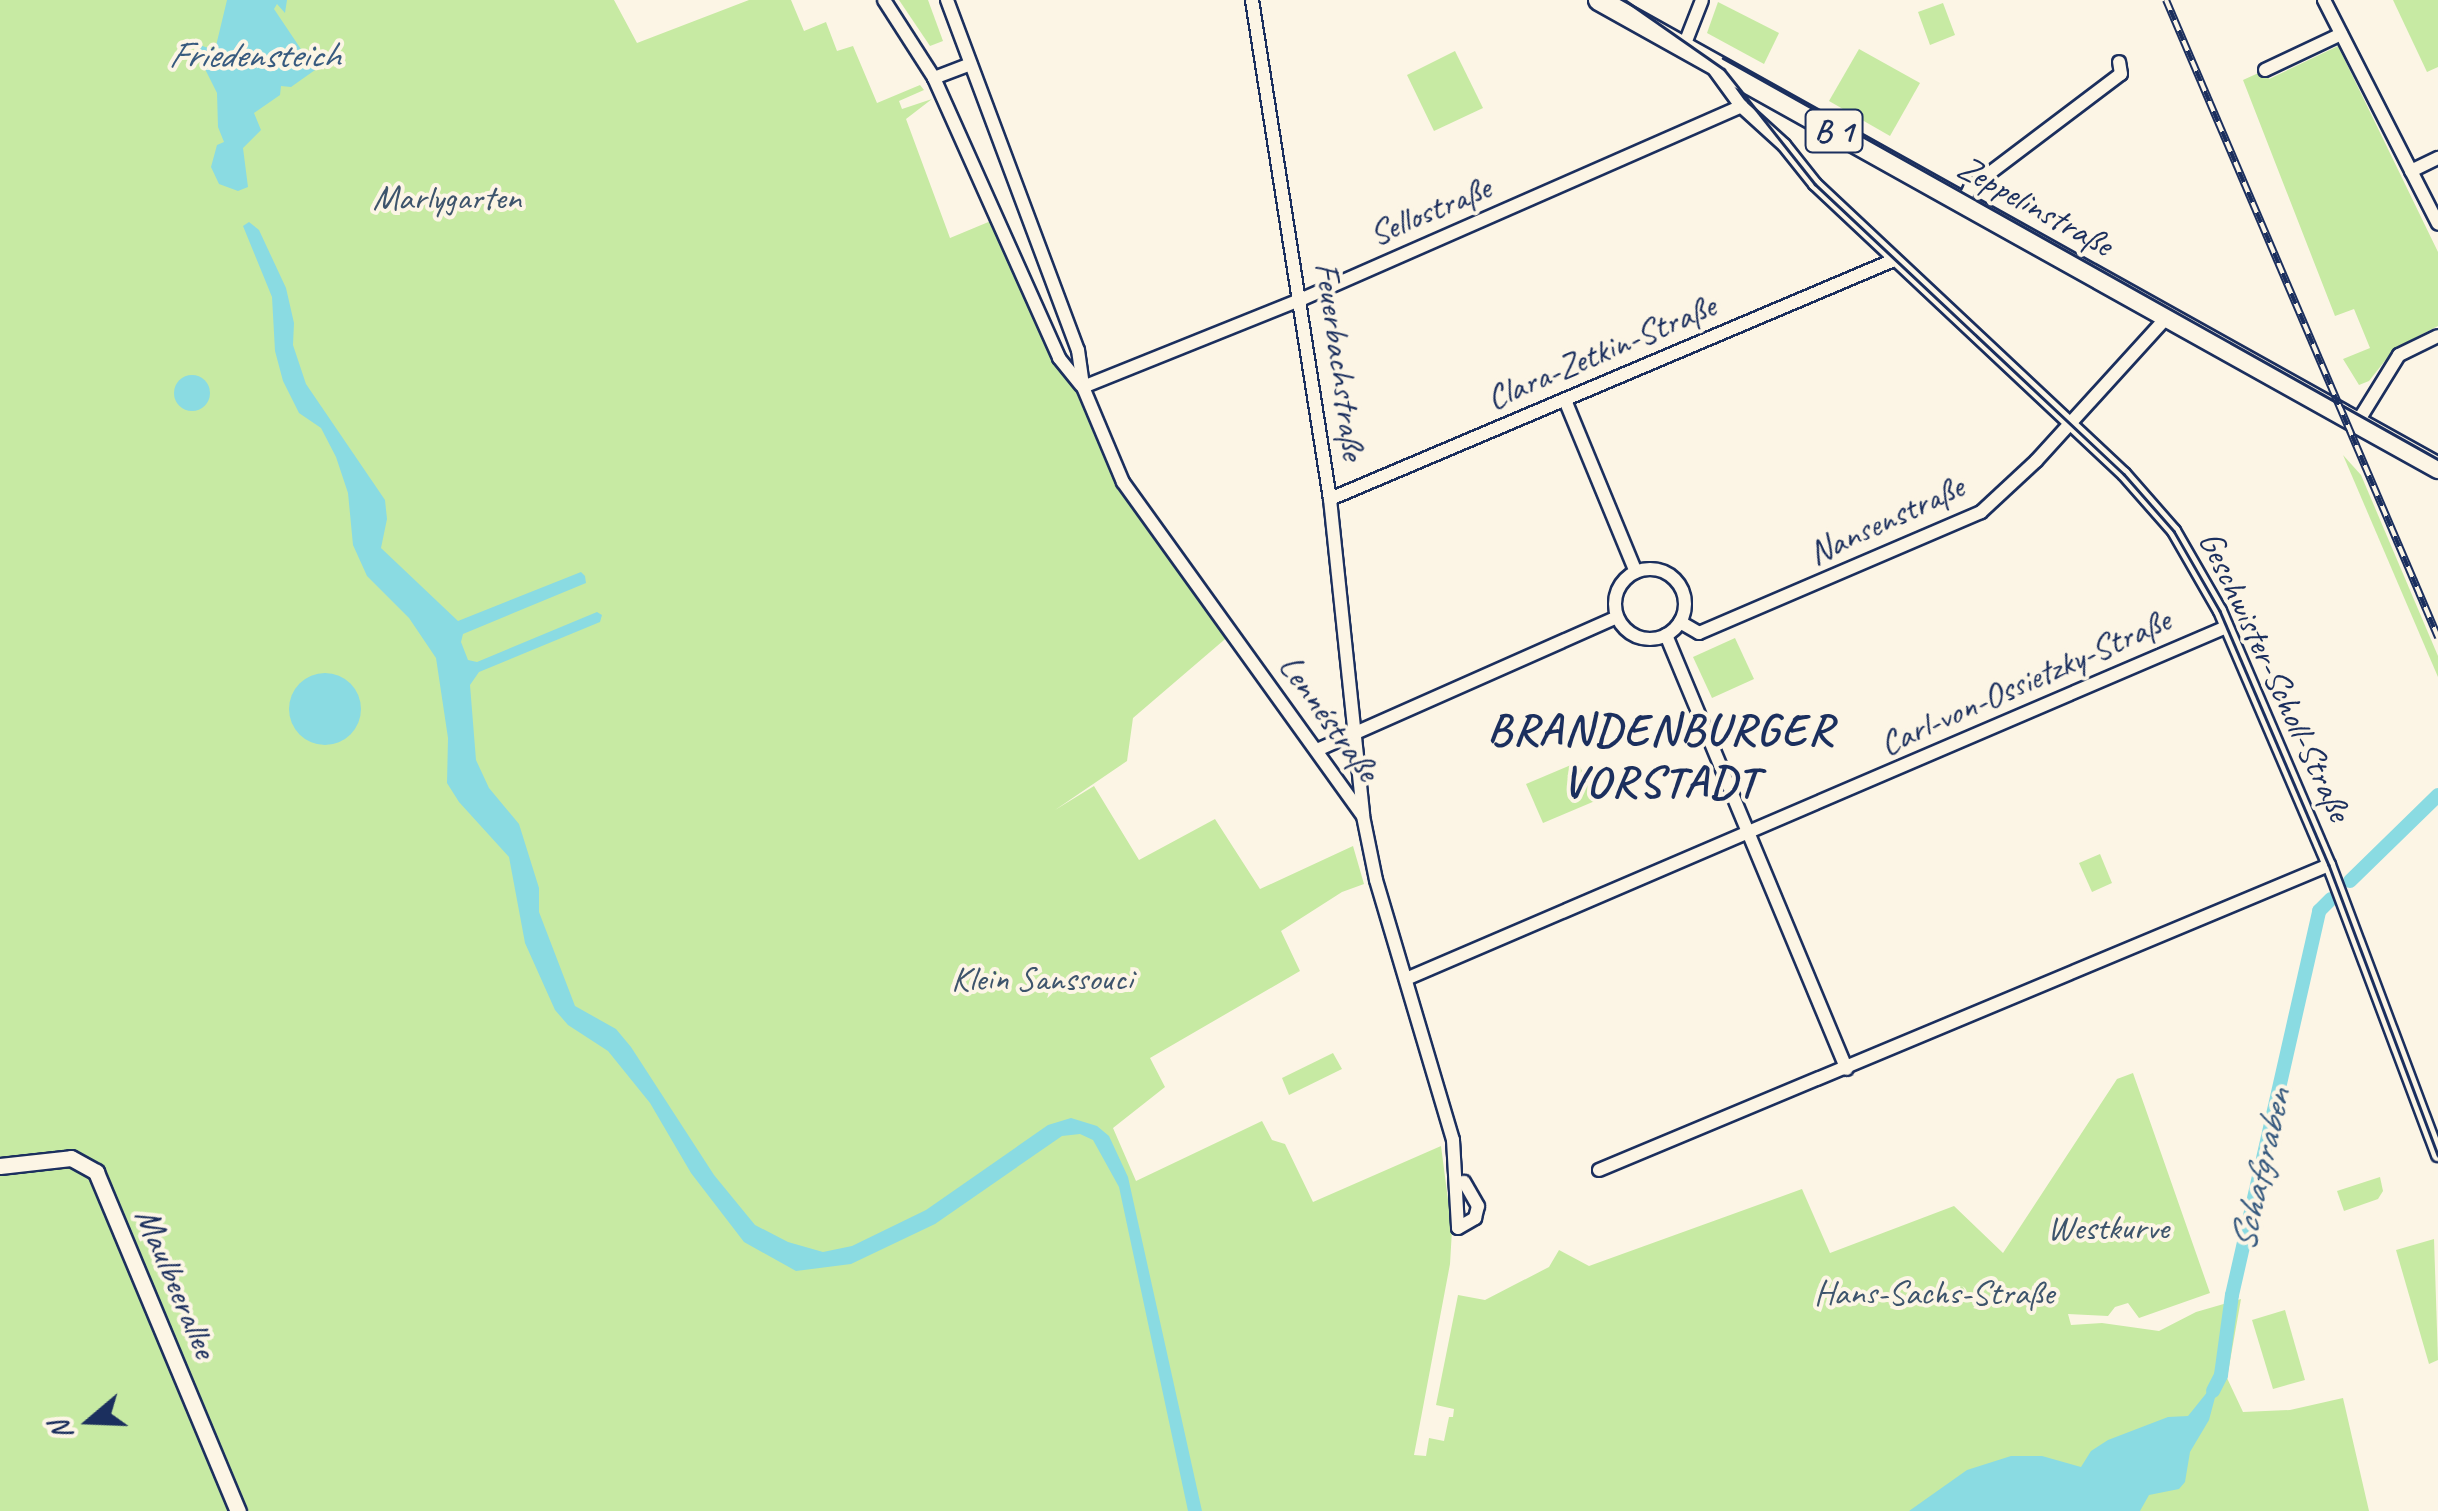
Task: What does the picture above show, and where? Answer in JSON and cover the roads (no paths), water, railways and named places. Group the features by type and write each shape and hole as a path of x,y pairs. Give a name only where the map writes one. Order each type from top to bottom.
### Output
{"main road":[{"name":"Zeppelinstraße","path":"1600,0 2438,468"}],"street":[{"name":"Lennéstraße","path":"884,0 934,78 1059,358 1083,388"},
{"name":"Lennéstraße","path":"947,0 1078,350 1083,388 1122,482 1363,816 1466,1181"},
{"name":"Feuerbachstraße","path":"1252,0 1302,298 1330,499 1363,816"},
{"path":"1684,46 1702,0"},
{"path":"2324,0 2438,224"},
{"path":"2264,70 2341,34"},
{"name":"Geschwister-Scholl-Straße","path":"1706,59 1741,106 1894,260 2070,424 2167,521 2200,572 2330,866 2434,1130 2438,1156"},
{"path":"1963,202 1970,188 2121,74 2118,62"},
{"path":"934,78 970,64"},
{"name":"Sellostraße","path":"1083,388 1302,298 1741,106"},
{"path":"2411,171 2438,158"},
{"name":"Clara-Zetkin-Straße","path":"1330,499 1894,260"},
{"name":"Nansenstraße","path":"1680,622 1699,634 1948,530 2006,492 2167,317"},
{"path":"2357,423 2399,355 2438,336"},
{"path":"1564,400 1636,572"},
{"path":"1658,570 1676,581 1684,601 1680,622 1666,635 1655,639 1632,634 1618,617 1616,596 1636,572 1658,570"},
{"path":"1316,750 1618,617"},
{"name":"Carl-von-Ossietzky-Straße","path":"1406,979 2226,628"},
{"path":"1666,635 1848,1069"},
{"path":"1599,1170 2330,866"},
{"name":"Maulbeerallee","path":"0,1166 71,1158 96,1172 238,1511"}],"water":[{"name":"Friedensteich","path":"227,0 287,0 285,13 277,4 274,9 315,70 291,87 281,86 280,95 254,113 261,130 243,148 248,187 238,191 219,184 211,167 217,145 224,142 218,127 217,93 195,49 199,45 215,50"},
{"path":"249,222 259,230 286,288 294,323 293,345 306,384 385,500 387,519 381,548 458,621 581,572 585,576 586,583 463,634 461,642 468,660 477,662 597,612 602,615 600,622 479,672 470,685 476,760 489,788 519,824 539,888 539,912 575,1006 616,1029 631,1047 714,1175 755,1225 788,1242 823,1252 852,1246 926,1210 1048,1125 1071,1118 1097,1126 1109,1136 1128,1177 1202,1511 1188,1511 1119,1187 1093,1140 1080,1134 1062,1136 935,1224 851,1264 796,1271 744,1242 691,1173 650,1103 608,1051 568,1025 555,1010 525,943 509,857 459,802 447,783 448,738 436,658 409,618 367,576 353,545 348,493 336,457 321,428 299,413 283,381 275,351 272,297 243,226"},
{"path":"192,375 205,380 210,393 205,406 192,411 179,406 174,393 179,380"},
{"path":"325,673 351,683 361,709 351,735 325,745 299,735 289,709 299,683"},
{"path":"2221,1375 2209,1420 2190,1452 2185,1482 2179,1489 2149,1495 2140,1511 1909,1511 1967,1470 2011,1456 2042,1456 2081,1467 2091,1451 2108,1440 2168,1417 2188,1416"}],"waterway":[{"name":"Schafgraben","path":"2350,881 2438,795"},
{"name":"Schafgraben","path":"2213,1391 2221,1375 2232,1295 2319,911 2331,899"}],"tram line":[{"path":"1625,0 1724,69 1815,184 2124,474 2174,531 2220,611 2329,865 2438,1155"},
{"path":"1723,58 2438,459"}],"railway":[{"path":"2166,0 2438,637"}],"district":[{"name":"BRANDENBURGER VORSTADT","path":"1661,756"}],"park label":[{"name":"Marlygarten","path":"447,198"},
{"name":"Klein Sanssouci","path":"1042,979"},
{"name":"Westkurve","path":"2108,1228"},
{"name":"Hans-Sachs-Straße","path":"1934,1293"}]}
